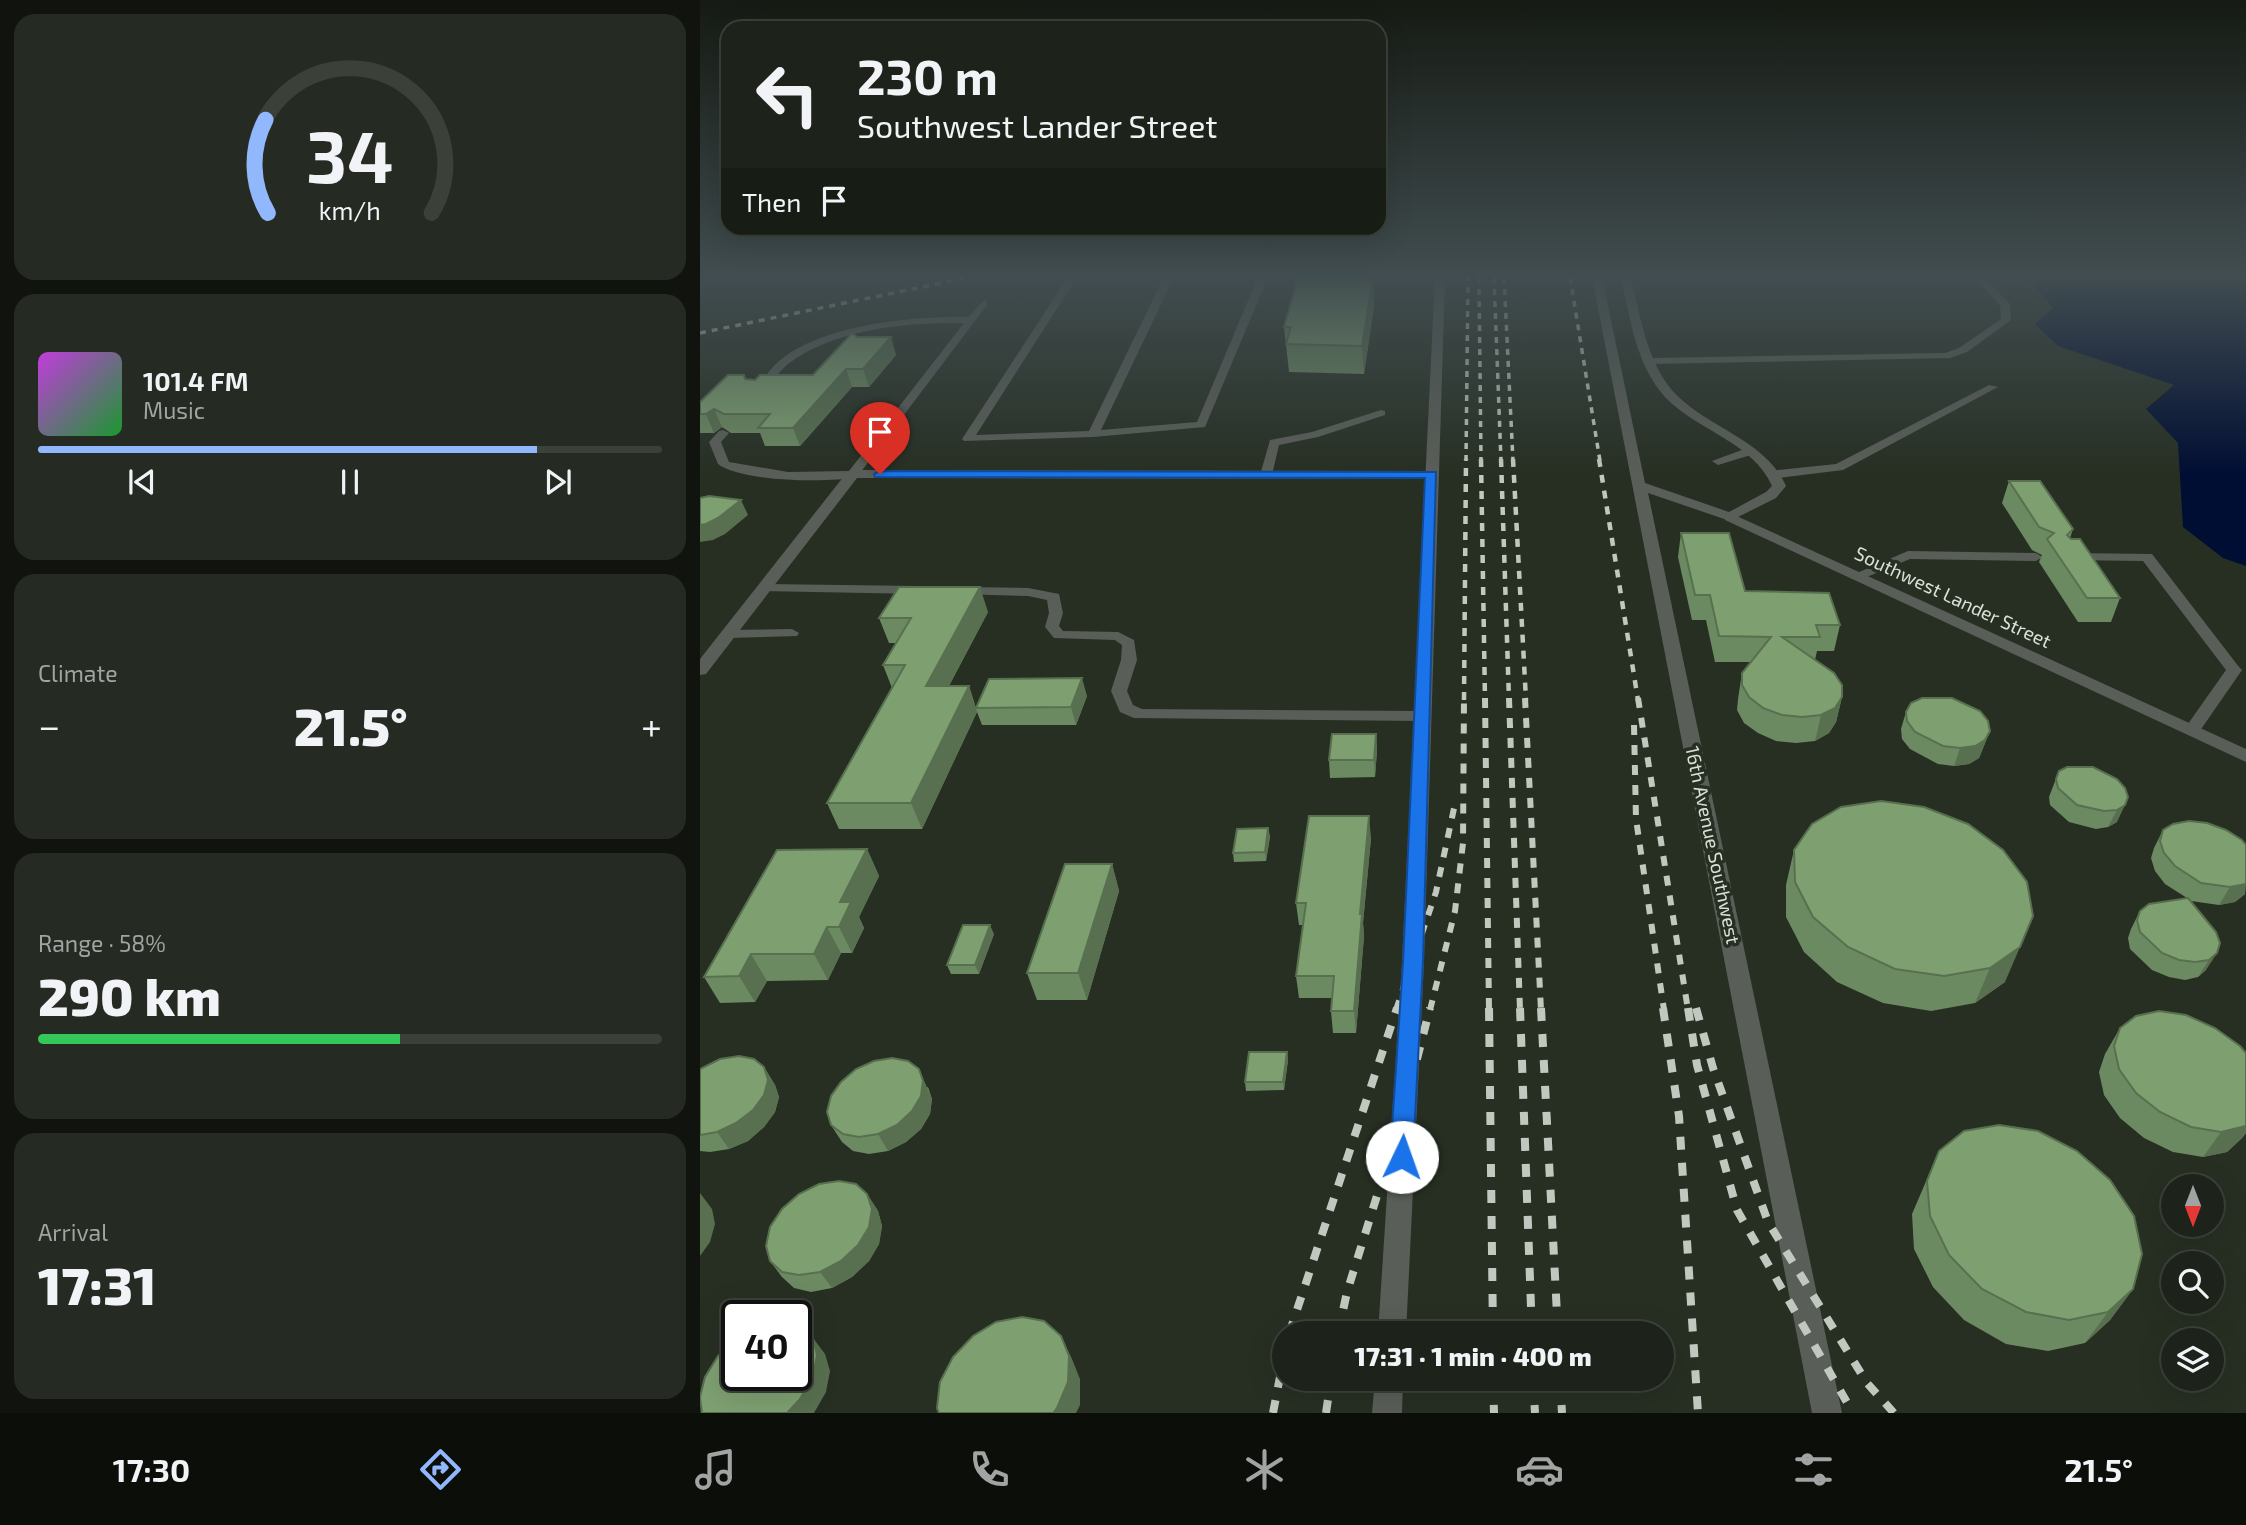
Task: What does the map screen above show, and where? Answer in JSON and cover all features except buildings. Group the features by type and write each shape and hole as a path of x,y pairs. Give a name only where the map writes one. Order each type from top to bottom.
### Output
{"street":[{"path":"1393,1321 1413,962 1437,343"},
{"name":"16th Avenue Southwest","path":"1610,343 1827,1413"},
{"path":"1644,343 1649,361 1668,393 1690,413 1764,460 1777,474 1779,486 1772,495 1730,517"},
{"path":"700,670 853,474 1432,475"},
{"name":"Southwest Lander Street","path":"1639,485 1730,517 2246,756"},
{"path":"1387,1413 1388,1391"}],"lane":[{"path":"758,393 786,360 826,343"},
{"path":"723,433 715,442 724,464 770,476 799,478 853,474 953,343"},
{"path":"1033,343 968,439 1093,434 1201,425 1235,343"},
{"path":"1093,434 1137,343"},
{"path":"1649,361 1946,356 1964,350 1974,343"},
{"path":"1777,474 1839,467 1993,387"},
{"path":"1266,475 1274,442 1314,435 1381,413"},
{"path":"1718,461 1749,451"},
{"path":"1857,576 1908,555 2036,557"},
{"path":"2068,557 2147,557 2234,670 2191,731"},
{"path":"764,588 1028,592 1054,597 1056,613 1052,627 1059,635 1118,636 1129,643 1129,660 1119,691 1126,708 1140,714 1421,716"},
{"path":"728,634 792,634"}],"water":[{"path":"2055,343 2246,343 2246,566 2223,558 2183,527 2178,443 2146,409 2174,385"}],"railway":[{"path":"1466,461 1467,343"},
{"path":"1480,343 1481,461"},
{"path":"1497,343 1501,461"},
{"path":"1507,343 1513,461"},
{"path":"1581,343 1600,461"},
{"path":"1464,700 1466,459"},
{"path":"1481,459 1485,700"},
{"path":"1501,459 1509,700"},
{"path":"1513,459 1526,700"},
{"path":"1599,459 1638,700"},
{"path":"1430,1010 1455,911 1463,843 1464,698"},
{"path":"1485,698 1489,1010"},
{"path":"1509,698 1520,1010"},
{"path":"1525,698 1541,1010"},
{"path":"1638,698 1688,1010"},
{"path":"1634,725 1636,819 1664,1010"},
{"path":"1396,1010 1436,892 1456,799"},
{"path":"1293,1321 1397,1008"},
{"path":"1341,1321 1347,1292 1405,1106 1430,1008"},
{"path":"1489,1008 1493,1321"},
{"path":"1520,1008 1532,1321"},
{"path":"1541,1008 1557,1321"},
{"path":"1663,1008 1679,1116 1698,1413"},
{"path":"1688,1008 1697,1065 1737,1210 1853,1413"},
{"path":"1696,1008 1713,1068 1768,1222 1867,1383 1894,1413"},
{"path":"1273,1413 1277,1391"},
{"path":"1326,1413 1329,1391"},
{"path":"1493,1391 1494,1413"},
{"path":"1534,1391 1535,1413"},
{"path":"1561,1391 1562,1413"}],"route":[{"path":"880,474 1432,475 1413,962 1402,1157"}]}
